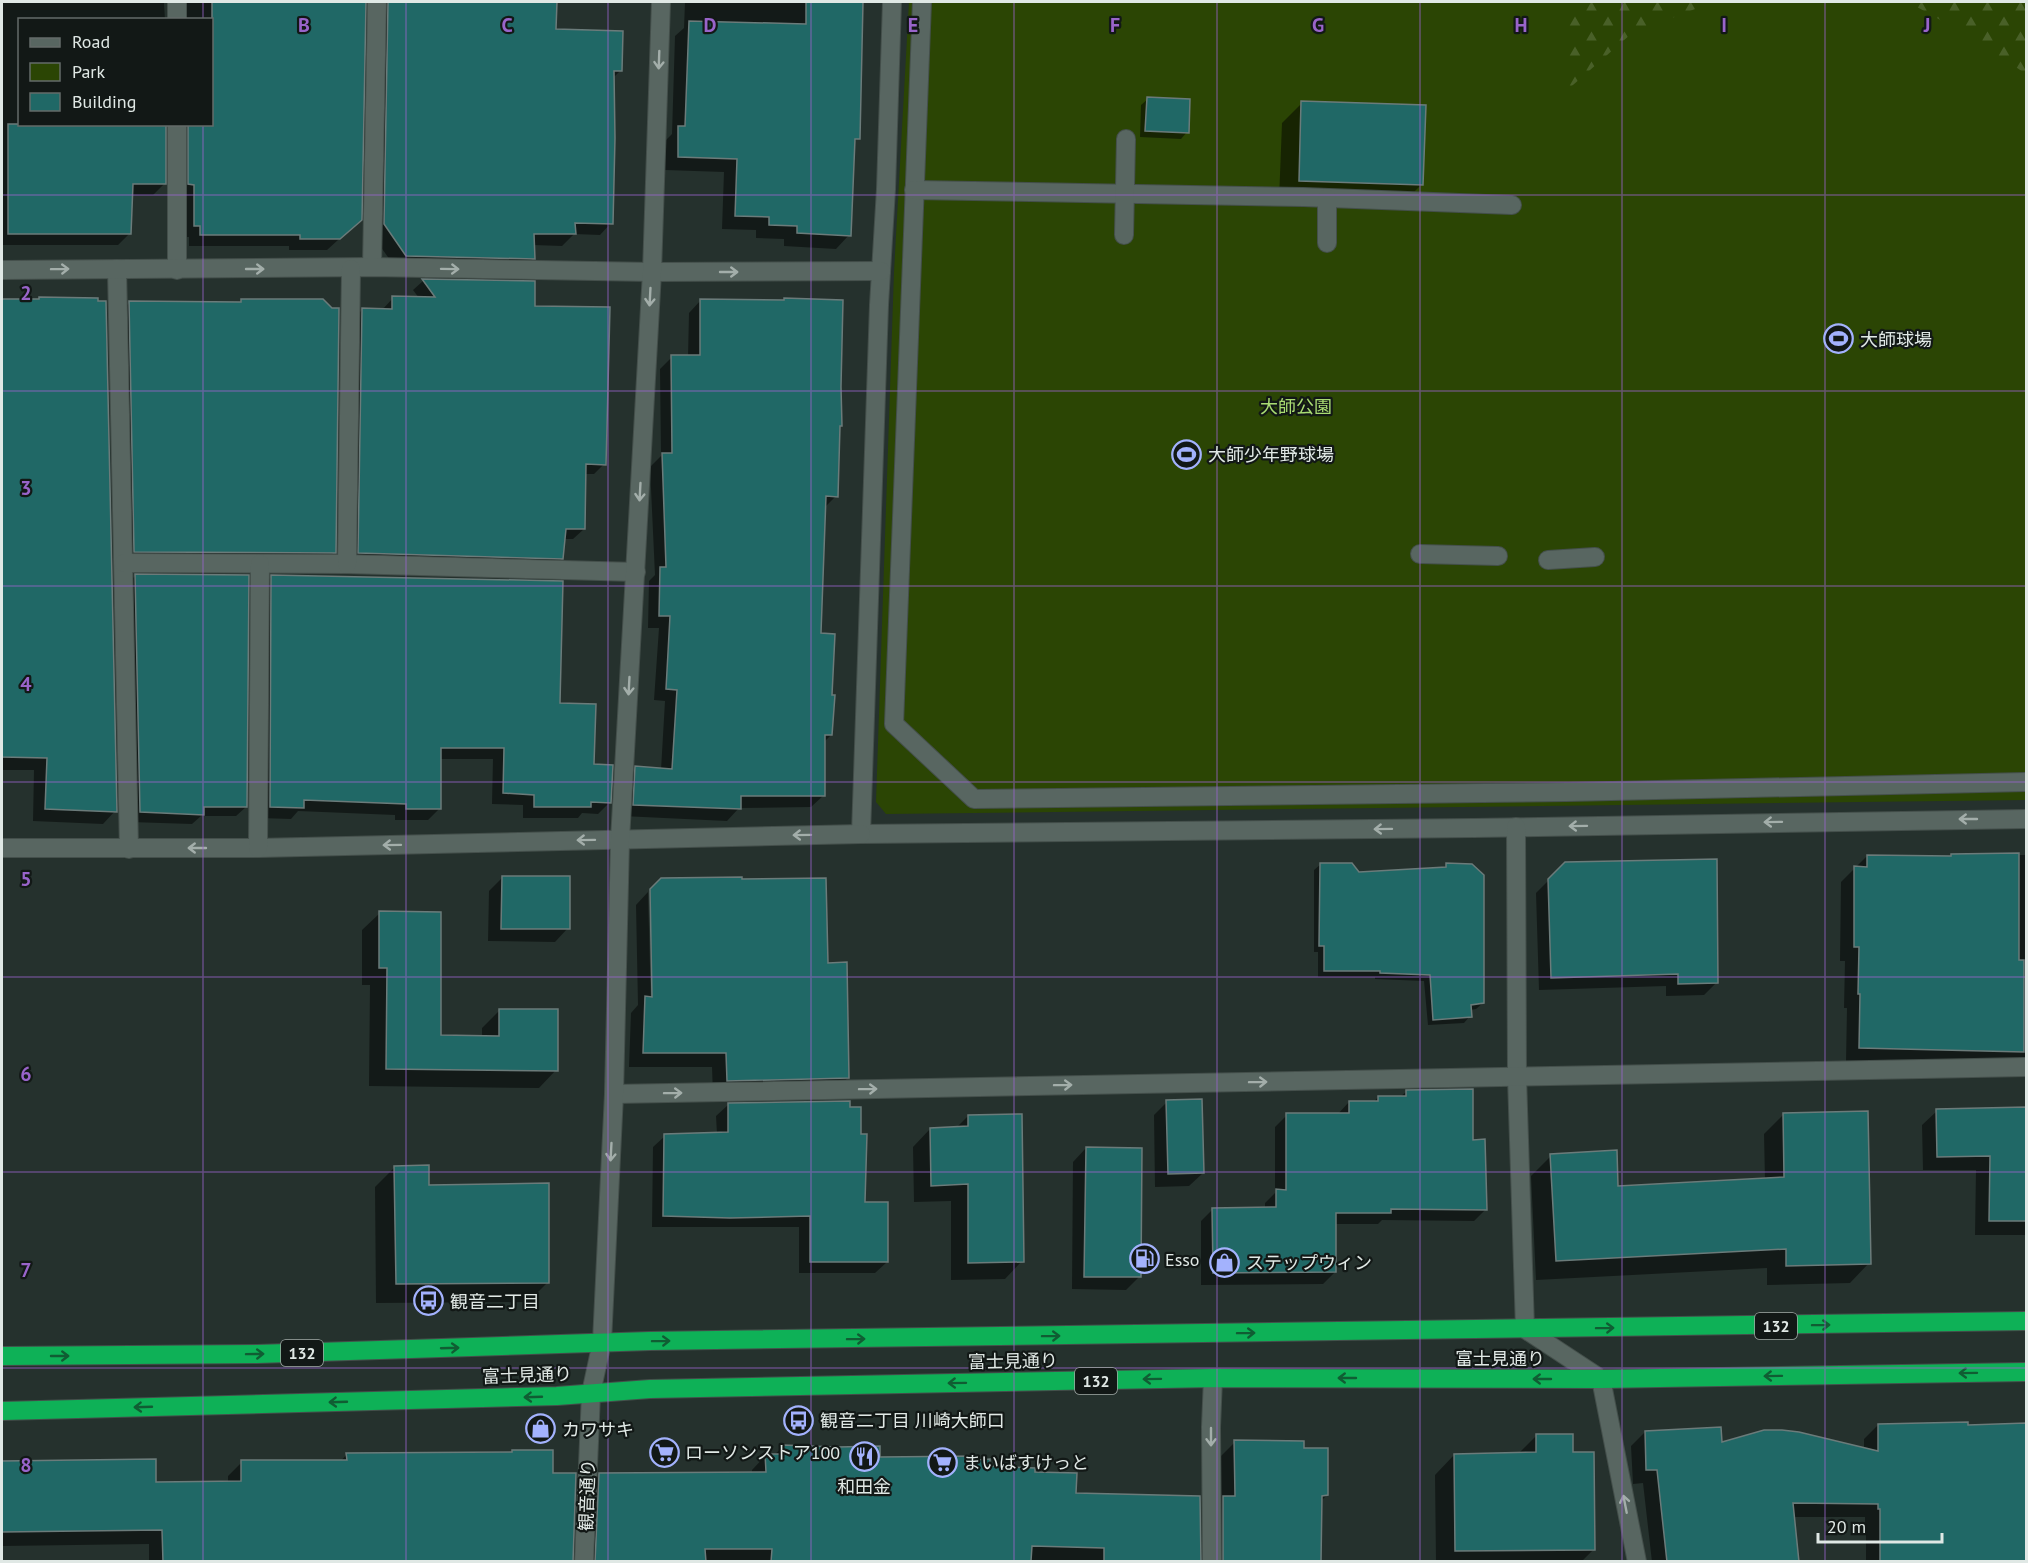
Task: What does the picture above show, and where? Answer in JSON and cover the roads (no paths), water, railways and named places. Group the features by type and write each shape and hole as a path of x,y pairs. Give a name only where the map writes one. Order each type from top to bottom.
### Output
{"highway":[{"name":"富士見通り","path":"2,1356 257,1354 602,1342 2026,1321"},
{"name":"富士見通り","path":"2,1411 533,1397 650,1389 1214,1378 1601,1379 2026,1372"}],"street":[{"path":"177,2 177,18"},
{"path":"372,267 377,2"},
{"name":"観音通り","path":"584,1562 591,1393 602,1342 614,1094 621,840 652,272 661,2"},
{"path":"861,834 880,271 892,2"},
{"path":"921,2 894,724 974,799 1567,792 2026,782"},
{"path":"177,126 177,270"},
{"path":"1124,235 1126,138"},
{"path":"914,190 1327,198 1512,205"},
{"path":"1327,198 1327,243"},
{"path":"2,270 351,269 372,267 652,272 880,271"},
{"path":"117,269 129,849"},
{"path":"347,564 351,269"},
{"path":"1420,554 1498,556"},
{"path":"1548,560 1594,557"},
{"path":"124,563 347,564 636,572"},
{"path":"258,848 260,564"},
{"path":"2,848 258,848 861,834 2026,819"},
{"path":"1516,827 1517,1077 1525,1329 1601,1379 1637,1562"},
{"path":"614,1094 2026,1067"},
{"path":"1212,1562 1211,1427 1214,1378"}],"place":[{"name":"大師球場","path":"1839,339"},
{"name":"大師少年野球場","path":"1187,454"},
{"name":"Esso","path":"1144,1259"},
{"name":"ステップウィン","path":"1225,1262"},
{"name":"観音二丁目","path":"429,1301"},
{"name":"観音二丁目 川崎大師口","path":"799,1420"},
{"name":"カワサキ","path":"541,1429"},
{"name":"ローソンストア100","path":"664,1452"},
{"name":"和田金","path":"864,1457"},
{"name":"まいばすけっと","path":"942,1462"}],"park label":[{"name":"大師公園","path":"1296,406"}]}
